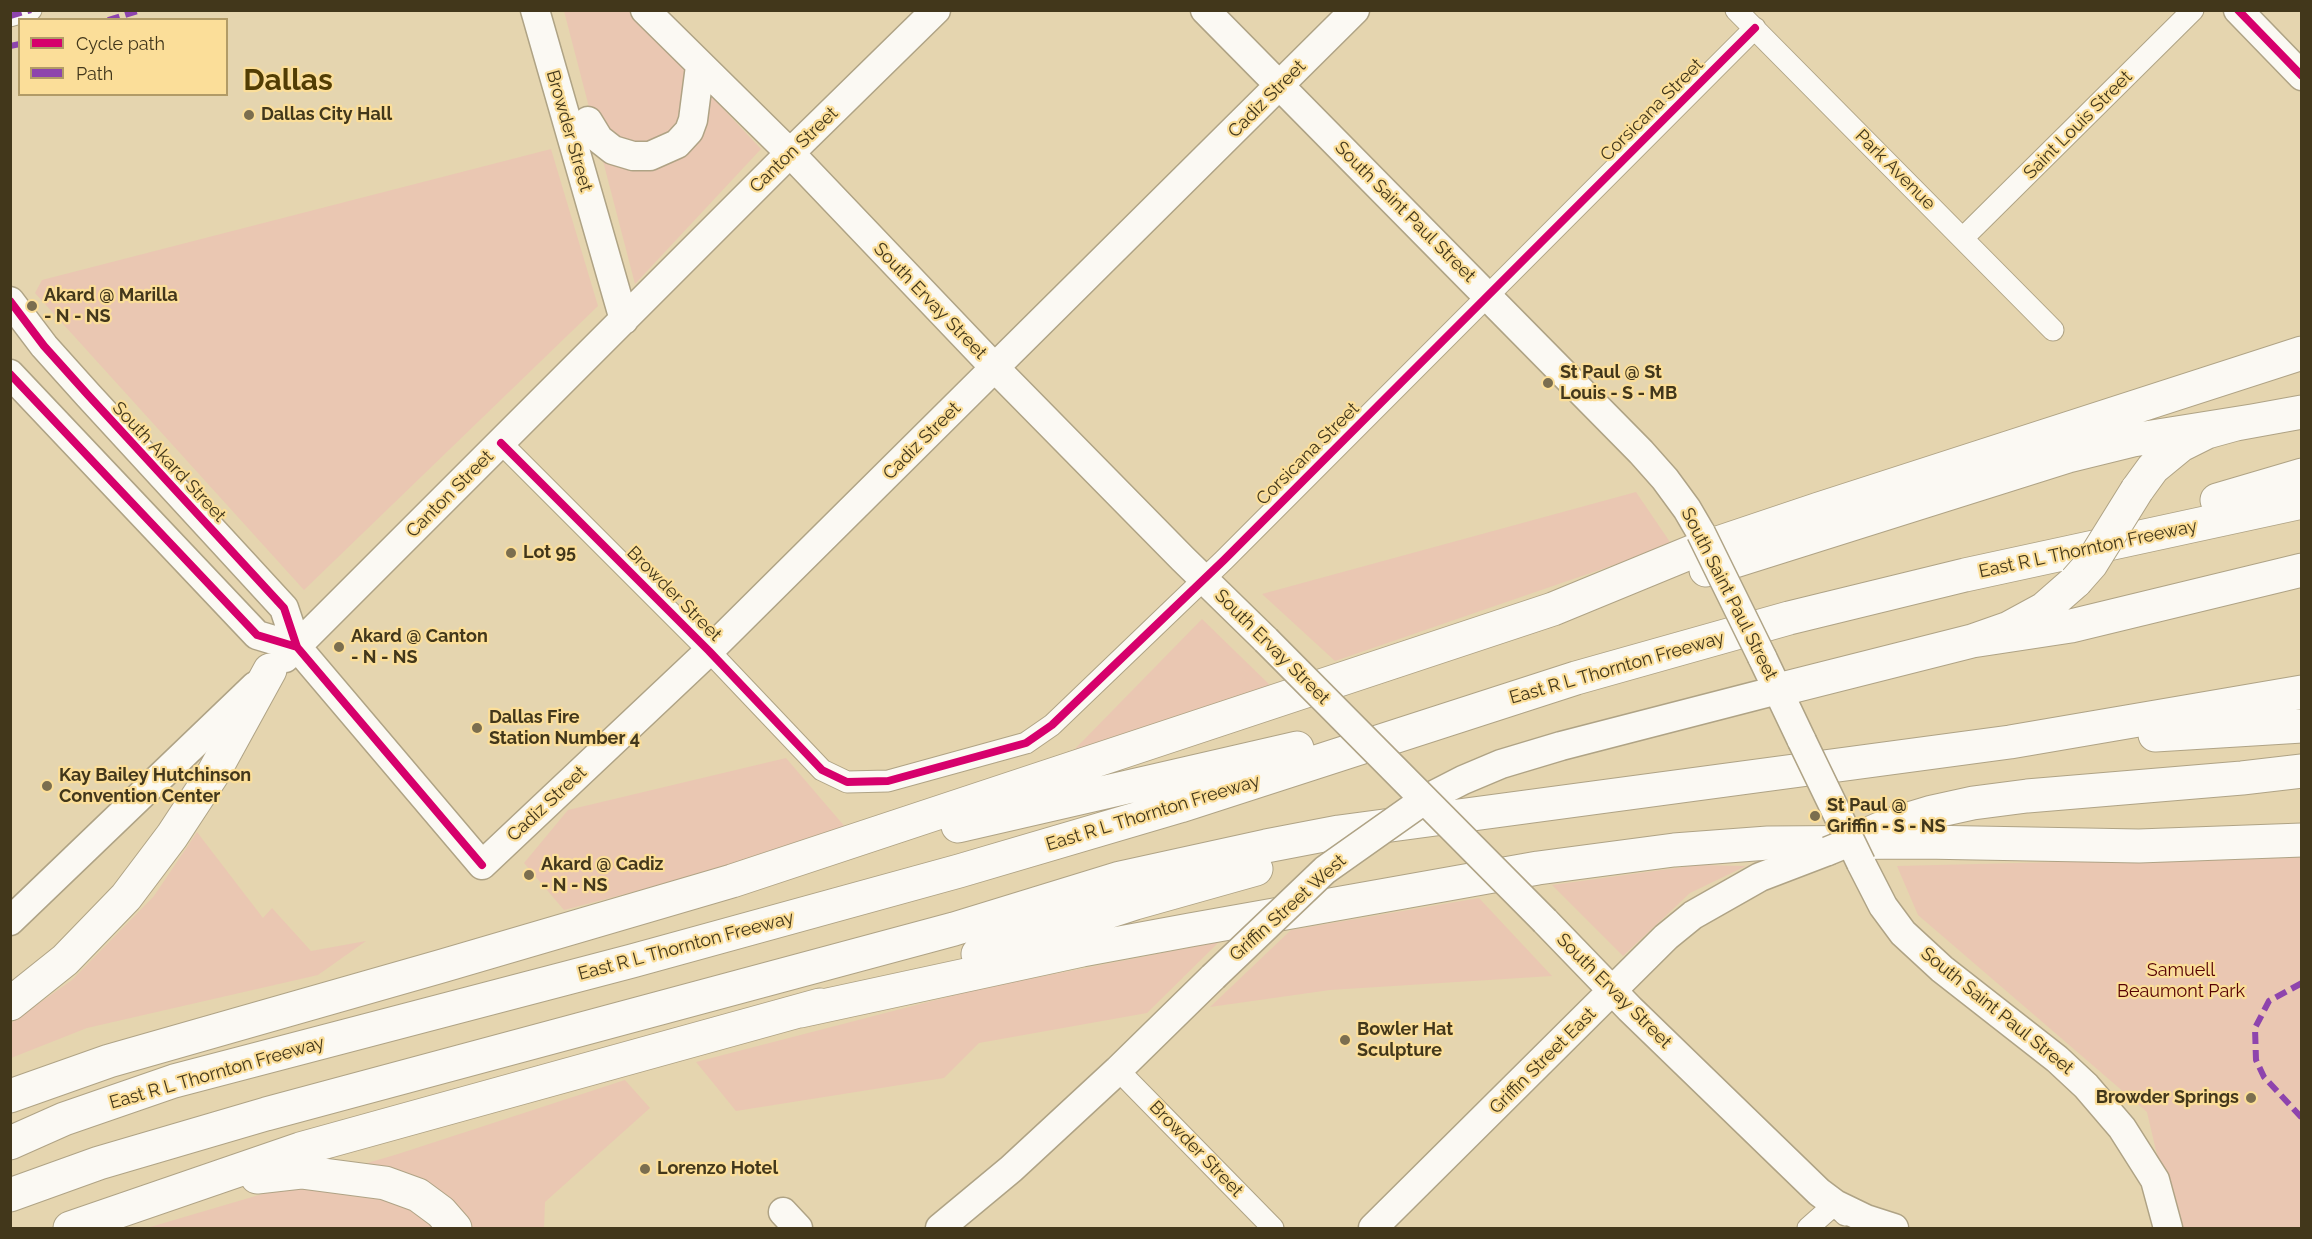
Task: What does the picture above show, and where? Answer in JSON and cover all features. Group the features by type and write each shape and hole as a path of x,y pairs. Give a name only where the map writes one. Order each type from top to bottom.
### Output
{"highway":[{"path":"10,1096 109,1061 732,880 1553,609 1694,551 2301,353"},
{"path":"1553,609 1636,591 2068,456 2133,440 2301,412"},
{"path":"1972,641 2009,627 2044,609 2076,581 2091,564 2153,468 2181,445 2206,432 2252,421"},
{"path":"1965,575 2301,475"},
{"name":"East R L Thornton Freeway","path":"10,1143 64,1119 174,1081 644,958 970,868 1180,806 1576,678 1789,618 1965,575 2301,502"},
{"path":"1778,690 1972,641 2071,626 2301,570"},
{"path":"10,1004 65,960 126,897 172,836 214,772 270,670"},
{"path":"732,880 1347,736 1576,678"},
{"path":"10,1195 99,1163 266,1114 933,935 1120,878 1339,832 2010,742 2301,692"},
{"path":"2010,742 2301,726"},
{"path":"1856,852 1889,825 1932,812 2000,800 2301,771"},
{"path":"2269,842 2301,830"},
{"path":"70,1228 300,1149 800,1011 1135,903 1283,861 1339,832"},
{"path":"800,1011 1125,942 1538,868 1674,850 1768,843 1923,842 2139,846 2301,840"},
{"path":"189,1186 301,1172 385,1182 418,1195 441,1212 455,1228"}],"main road":[{"name":"Browder Street","path":"535,10 624,320"},
{"name":"South Ervay Street","path":"645,10 790,153 996,369 1613,992 1819,1192 1835,1204 1866,1220 1894,1228"},
{"name":"Canton Street","path":"10,921 270,670 297,647 790,153 936,10"},
{"name":"South Saint Paul Street","path":"1205,10 1665,479 1687,508 1701,533 1883,906 1903,933 1942,969 2057,1059 2086,1086 2122,1128 2155,1180 2168,1228"},
{"name":"Cadiz Street","path":"482,865 709,651 996,369 1355,10"},
{"path":"2238,10 2301,76"},
{"path":"592,212 591,142 588,121 599,139 606,145 613,150 633,156 650,156 677,144 688,131 693,120 700,66"},
{"name":"South Akard Street","path":"10,300 66,371 284,608 297,647 482,865"},
{"path":"10,374 257,634 297,647"},
{"name":"Griffin Street West","path":"940,1228 1011,1169 1118,1070 1325,870 1424,800 1501,764 1561,746 1778,690"},
{"name":"Griffin Street East","path":"1373,1228 1666,938 1693,915 1760,877 1811,857 1856,852"}],"street":[{"path":"10,16 31,10"},
{"name":"Park Avenue","path":"1737,10 2052,330"},
{"name":"Saint Louis Street","path":"1963,238 2193,10"},
{"name":"Corsicana Street","path":"822,770 847,782 888,781 1026,743 1052,725 1204,580 1755,28"},
{"name":"Browder Street","path":"501,443 709,651 822,770"},
{"name":"Browder Street","path":"1118,1070 1273,1228"},
{"path":"1808,1228 1835,1204 1857,1228"}],"green space":[{"path":"564,11 631,11 761,149 635,284"},
{"path":"551,149 598,306 304,590 35,293 42,280"},
{"path":"1636,492 1672,545 1335,661 1262,594"},
{"path":"1202,619 1273,688 1069,755"},
{"path":"786,758 852,835 564,910 524,863 568,810"},
{"path":"197,832 263,918 272,908 311,951 366,941 318,975 87,1028 11,1058 11,1023 72,980 154,896"},
{"name":"Samuell Beaumont Park","path":"2301,856 2301,1228 2174,1228 2147,1112 1918,915 1897,866"},
{"path":"1698,865 1746,866 1690,893 1623,956 1552,885"},
{"path":"1479,898 1552,976 1330,990 1210,1007 1291,930"},
{"path":"1219,942 1147,1013 979,1043 944,1078 736,1111 696,1062 982,988"},
{"path":"625,1080 650,1108 545,1202 544,1228 147,1228 398,1154"}],"marked path":[{"path":"10,16 31,10"},
{"path":"115,18 141,10"},
{"path":"10,46 18,44"},
{"path":"2302,983 2269,1001 2255,1028 2256,1060 2264,1077 2302,1118"}],"cycle path":[{"path":"2238,10 2302,76"},
{"path":"501,443 709,651 822,770 847,782 888,781 1026,743 1052,725 1224,560 1755,28"},
{"path":"10,301 44,346 284,608 297,647 482,865"},
{"path":"10,374 257,635 297,647"}],"place":[{"name":"Dallas City Hall","path":"249,115"},
{"name":"Akard @ Marilla - N - NS","path":"32,306"},
{"name":"St Paul @ St Louis - S - MB","path":"1548,383"},
{"name":"Lot 95","path":"511,553"},
{"name":"Akard @ Canton - N - NS","path":"339,647"},
{"name":"Dallas Fire Station Number 4","path":"477,728"},
{"name":"Kay Bailey Hutchinson Convention Center","path":"47,786"},
{"name":"St Paul @ Griffin - S - NS","path":"1815,816"},
{"name":"Akard @ Cadiz - N - NS","path":"529,875"},
{"name":"Bowler Hat Sculpture","path":"1345,1040"},
{"name":"Browder Springs","path":"2251,1098"},
{"name":"Lorenzo Hotel","path":"645,1169"}],"district":[{"name":"Dallas","path":"288,81"}]}
